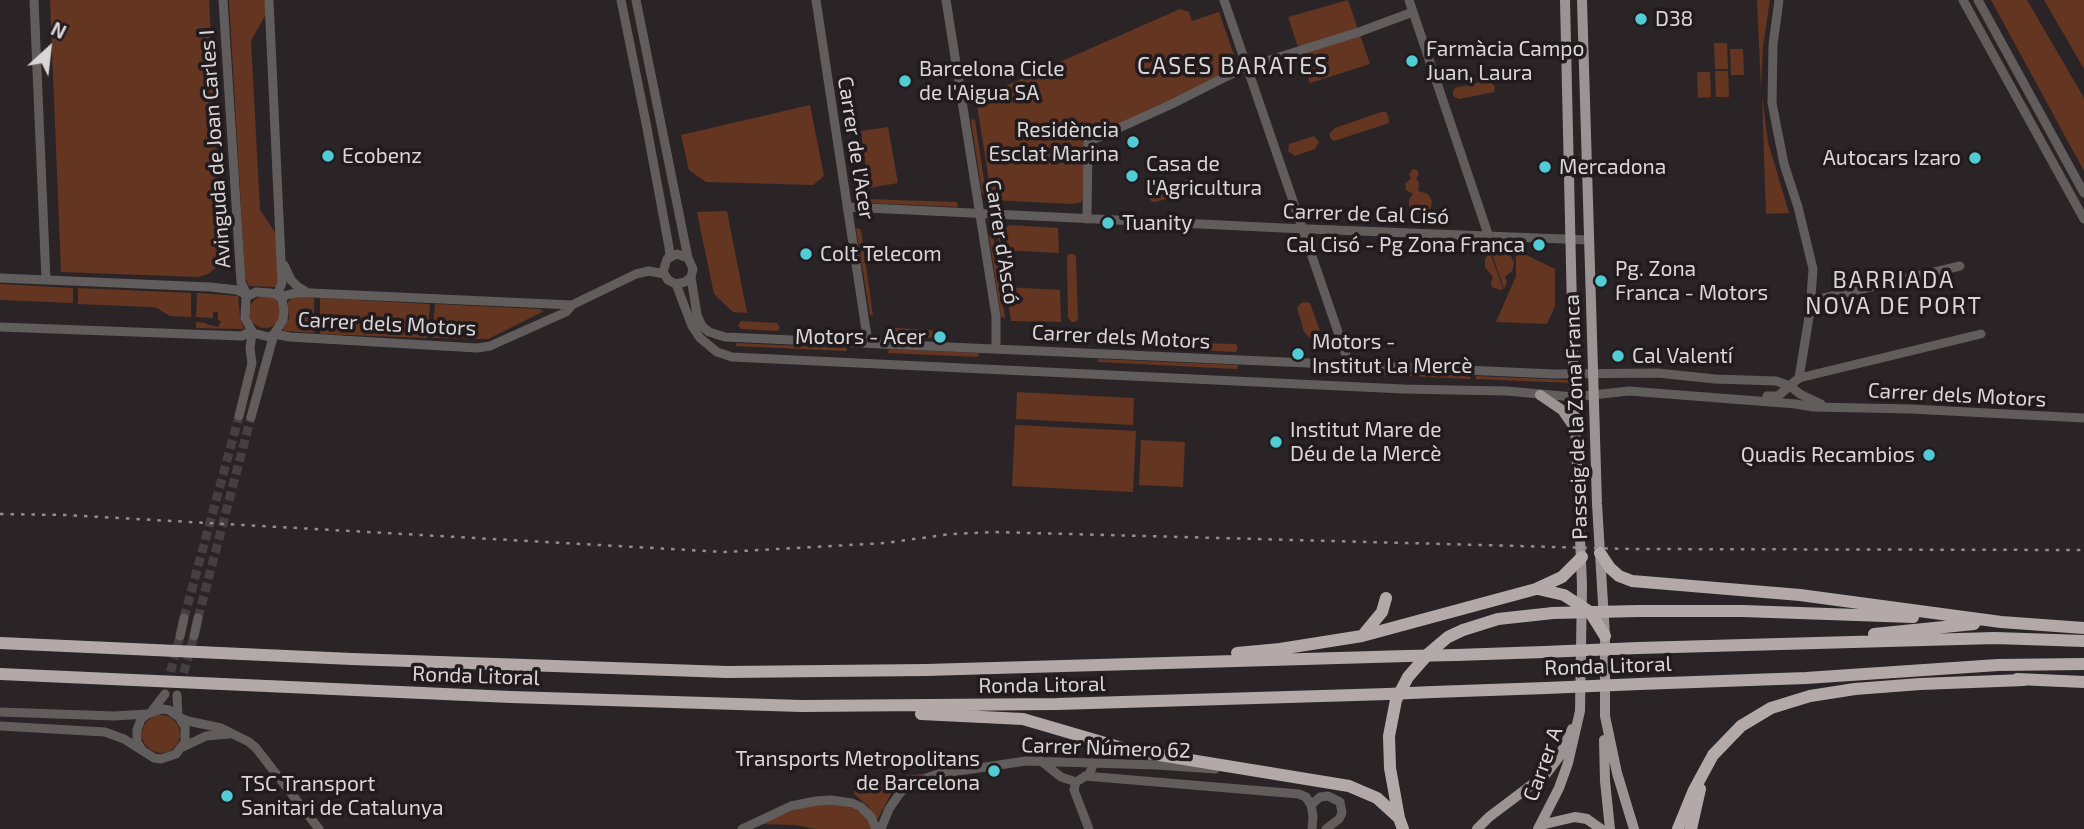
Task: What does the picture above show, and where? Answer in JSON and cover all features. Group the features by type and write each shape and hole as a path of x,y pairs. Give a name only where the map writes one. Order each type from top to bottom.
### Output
{"highway":[{"path":"1600,553 1619,576 1632,581 1800,595 2001,622 2084,628"},
{"path":"1118,663 1280,649 1362,636 1536,589 1562,577 1581,556"},
{"path":"1536,589 1564,595 1582,606 1594,615 1605,636"},
{"path":"1362,636 1382,612 1386,598"},
{"path":"1401,824 1390,768 1391,722 1403,685 1416,666 1448,637 1462,630 1498,620 1553,613 1638,611 1743,611 1973,618"},
{"path":"1790,644 1930,627 2001,622"},
{"name":"Ronda Litoral","path":"0,643 368,660 727,672 926,670 1994,638 2084,641"},
{"name":"Ronda Litoral","path":"0,674 520,698 802,706 1056,704 1388,694 1859,675 1974,666 2084,664"},
{"path":"1859,675 2084,682"},
{"path":"1678,829 1690,797 1709,762 1731,734 1770,708 1793,700 1855,689 2024,680"},
{"path":"802,706 1023,719 1129,750 1360,789 1384,802 1401,824"},
{"path":"1691,829 1709,762"}],"main road":[{"name":"Passeig de la Zona Franca","path":"1565,0 1574,397 1581,556 1580,710"},
{"name":"Passeig de la Zona Franca","path":"1582,0 1594,396 1605,636 1605,716 1617,774 1634,829"},
{"path":"1540,395 1562,410 1576,429"},
{"path":"1476,829 1531,787 1553,766 1580,710"},
{"name":"Carrer A","path":"1539,827 1568,763 1580,710"},
{"path":"1605,716 1604,761 1610,829"},
{"path":"1539,827 1575,817 1592,821 1601,829"}],"street":[{"path":"34,0 46,280"},
{"name":"Avinguda de Joan Carles I","path":"223,0 241,282 247,295"},
{"path":"269,0 282,283 278,296"},
{"path":"621,0 670,257"},
{"path":"636,0 688,258 693,269 685,282 676,284 668,280 664,274 665,262 677,254 688,258"},
{"name":"Carrer de l'Acer","path":"816,0 869,343"},
{"name":"Carrer d'Ascó","path":"946,0 997,327 996,349"},
{"path":"1224,0 1349,364"},
{"path":"1409,0 1489,237"},
{"path":"1779,0 1773,45 1772,103 1784,164 1813,269 1799,378"},
{"path":"1963,0 2084,219"},
{"path":"1978,0 2084,193"},
{"path":"1087,219 1088,142 1247,67 1413,12"},
{"name":"Carrer de Cal Cisó","path":"848,207 1589,240"},
{"path":"281,253 291,280 311,293"},
{"path":"1811,301 1960,266"},
{"name":"Carrer dels Motors","path":"274,334 281,337 477,348 501,343 636,274 649,271 664,274"},
{"name":"Carrer dels Motors","path":"691,276 699,321 705,330 716,335 1575,375 1633,373 1776,381 1790,386 1812,401 1829,406"},
{"path":"0,278 210,287 237,290 247,295 256,292 278,296 282,299 284,315 274,334 251,417"},
{"name":"Carrer dels Motors","path":"676,284 690,321 700,338 718,352 732,357 1506,391 1574,397 1621,392 1754,400 1813,407 2084,418"},
{"name":"Carrer dels Motors","path":"278,296 311,293 572,305"},
{"path":"239,416 252,363 252,332 244,313 247,295"},
{"path":"0,327 222,333 242,336 252,332 264,336 274,334"},
{"path":"1754,400 1758,395 1778,396 1799,378 1981,334"},
{"path":"1686,395 1689,384 1697,377"},
{"path":"180,636 184,618"},
{"path":"194,636 198,618"},
{"path":"142,750 137,730 141,719 165,694"},
{"path":"177,695 176,707 186,734 181,749"},
{"path":"0,712 114,716 162,709 169,710 188,722 213,726 235,734 256,748 319,829"},
{"path":"0,726 105,732 124,739 154,758 161,759 169,758 206,736 235,734"},
{"path":"1041,761 1061,777 1076,782"},
{"name":"Carrer Número 62","path":"878,829 894,800 920,779 987,766 1041,761 1157,765 1274,775"},
{"path":"1089,829 1074,790 1076,782 1093,768 1092,763"},
{"path":"1085,776 1299,794 1306,797 1311,805 1312,829"},
{"path":"1311,805 1320,797 1328,796 1340,802 1342,813 1339,819 1326,829"},
{"name":"Carrer Número 62","path":"742,829 791,806 831,800 861,807 872,817 878,829"}],"shaded area":[{"path":"50,0 209,0 222,253 218,266 208,274 199,277 61,272"},
{"path":"229,0 265,0 266,14 251,41 260,210 277,235 278,286 275,287 249,286 245,277"},
{"path":"1348,0 1370,64 1310,83 1288,17"},
{"path":"1757,0 1770,0 1763,47 1761,89"},
{"path":"1991,0 2027,0 2084,98 2084,171"},
{"path":"2044,0 2084,0 2084,69"},
{"path":"1180,9 1189,12 1192,21 1219,12 1241,75 1093,143 1098,158 1088,162 1082,202 1071,204 992,200 976,99"},
{"path":"1714,43 1727,43 1728,69 1715,69"},
{"path":"1730,49 1743,49 1744,75 1731,75"},
{"path":"1715,71 1728,71 1729,97 1716,97"},
{"path":"1697,72 1710,72 1711,97 1698,98"},
{"path":"1490,80 1495,87 1494,92 1459,99 1453,96 1455,88"},
{"path":"1762,96 1768,142 1789,213 1766,214"},
{"path":"810,105 824,176 813,185 706,182 689,170 681,135"},
{"path":"1386,112 1389,123 1334,141 1331,139 1329,134 1335,128"},
{"path":"973,119 986,194 982,193 971,121"},
{"path":"888,127 898,183 869,188 861,131"},
{"path":"1314,136 1319,142 1315,149 1295,156 1288,151 1289,144"},
{"path":"1413,169 1419,174 1416,179 1419,183 1418,191 1428,194 1432,201 1431,208 1423,215 1413,213 1409,206 1409,199 1413,194 1406,190 1405,184 1411,178 1409,174"},
{"path":"1188,179 1194,185 1191,191 1156,202 1149,198 1151,192"},
{"path":"867,199 958,204 957,207 868,203"},
{"path":"727,211 747,313 733,312 714,294 697,212"},
{"path":"1009,225 1058,228 1059,253 1000,250 998,238"},
{"path":"856,229 861,230 873,316 870,315"},
{"path":"991,234 1005,318 1001,317 989,236"},
{"path":"1499,249 1509,252 1514,263 1512,271 1505,277 1507,282 1504,289 1491,251"},
{"path":"1516,250 1555,269 1555,306 1547,324 1496,322 1516,276"},
{"path":"1490,252 1503,289 1501,290 1492,287 1493,277 1485,267 1485,259"},
{"path":"1069,254 1076,256 1078,320 1075,322 1071,322 1068,317"},
{"path":"0,284 73,288 73,303 0,300"},
{"path":"1006,287 1060,290 1061,322 1011,321"},
{"path":"78,288 191,293 191,317 170,316 150,307 78,304"},
{"path":"197,293 238,296 244,329 196,328 196,322 218,327 221,321 218,320 218,312 213,312 213,318 196,317"},
{"path":"265,296 276,301 281,312 276,323 265,328 254,323 249,312 254,301"},
{"path":"293,297 314,298 314,333 284,331 289,318 288,302"},
{"path":"320,298 430,304 427,338 320,334"},
{"path":"1305,302 1310,303 1320,331 1315,338 1310,338 1304,332 1297,308"},
{"path":"435,304 544,311 488,339 432,338"},
{"path":"741,321 777,323 780,328 777,331 741,329 738,325"},
{"path":"895,328 931,330 934,333 931,338 895,336 892,332"},
{"path":"736,343 847,348 846,351 736,346"},
{"path":"1195,343 1236,344 1238,348 1236,352 1195,350 1192,346"},
{"path":"889,349 979,353 978,357 888,353"},
{"path":"1098,359 1238,365 1237,369 1098,362"},
{"path":"1366,371 1470,376 1470,379 1365,374"},
{"path":"1476,376 1569,380 1570,383 1476,379"},
{"path":"1017,392 1134,398 1133,425 1016,419"},
{"path":"1015,425 1136,431 1133,492 1012,486"},
{"path":"1141,440 1185,442 1183,487 1139,485"},
{"path":"161,715 174,721 180,734 174,747 161,753 148,747 142,734 148,721"},
{"path":"925,773 907,780 891,794 877,820 854,792 857,785 859,787"},
{"path":"815,804 852,808 864,814 872,829 816,829 795,825 760,824"}],"tunnel":[{"path":"184,618 239,416"},
{"path":"198,618 251,417"},
{"path":"167,685 180,636"},
{"path":"180,686 194,636"}],"railway":[{"path":"0,514 65,515 724,552 885,543 951,534 994,532 1631,549 2084,550"}],"place":[{"name":"D38","path":"1641,19"},
{"name":"Farmàcia Campo Juan, Laura","path":"1412,61"},
{"name":"Barcelona Cicle de l'Aigua SA","path":"905,81"},
{"name":"Residència Esclat Marina","path":"1133,142"},
{"name":"Ecobenz","path":"328,156"},
{"name":"Autocars Izaro","path":"1975,158"},
{"name":"Mercadona","path":"1545,167"},
{"name":"Casa de l'Agricultura","path":"1132,176"},
{"name":"Tuanity","path":"1108,223"},
{"name":"Cal Cisó - Pg Zona Franca","path":"1539,245"},
{"name":"Colt Telecom","path":"806,254"},
{"name":"Pg. Zona Franca - Motors","path":"1601,281"},
{"name":"Motors - Acer","path":"940,337"},
{"name":"Motors - Institut La Mercè","path":"1298,354"},
{"name":"Cal Valentí","path":"1618,356"},
{"name":"Institut Mare de Déu de la Mercè","path":"1276,442"},
{"name":"Quadis Recambios","path":"1929,455"},
{"name":"Transports Metropolitans de Barcelona","path":"994,771"},
{"name":"TSC Transport Sanitari de Catalunya","path":"227,796"}],"district":[{"name":"CASES BARATES","path":"1233,66"},
{"name":"BARRIADA NOVA DE PORT","path":"1894,293"}]}
